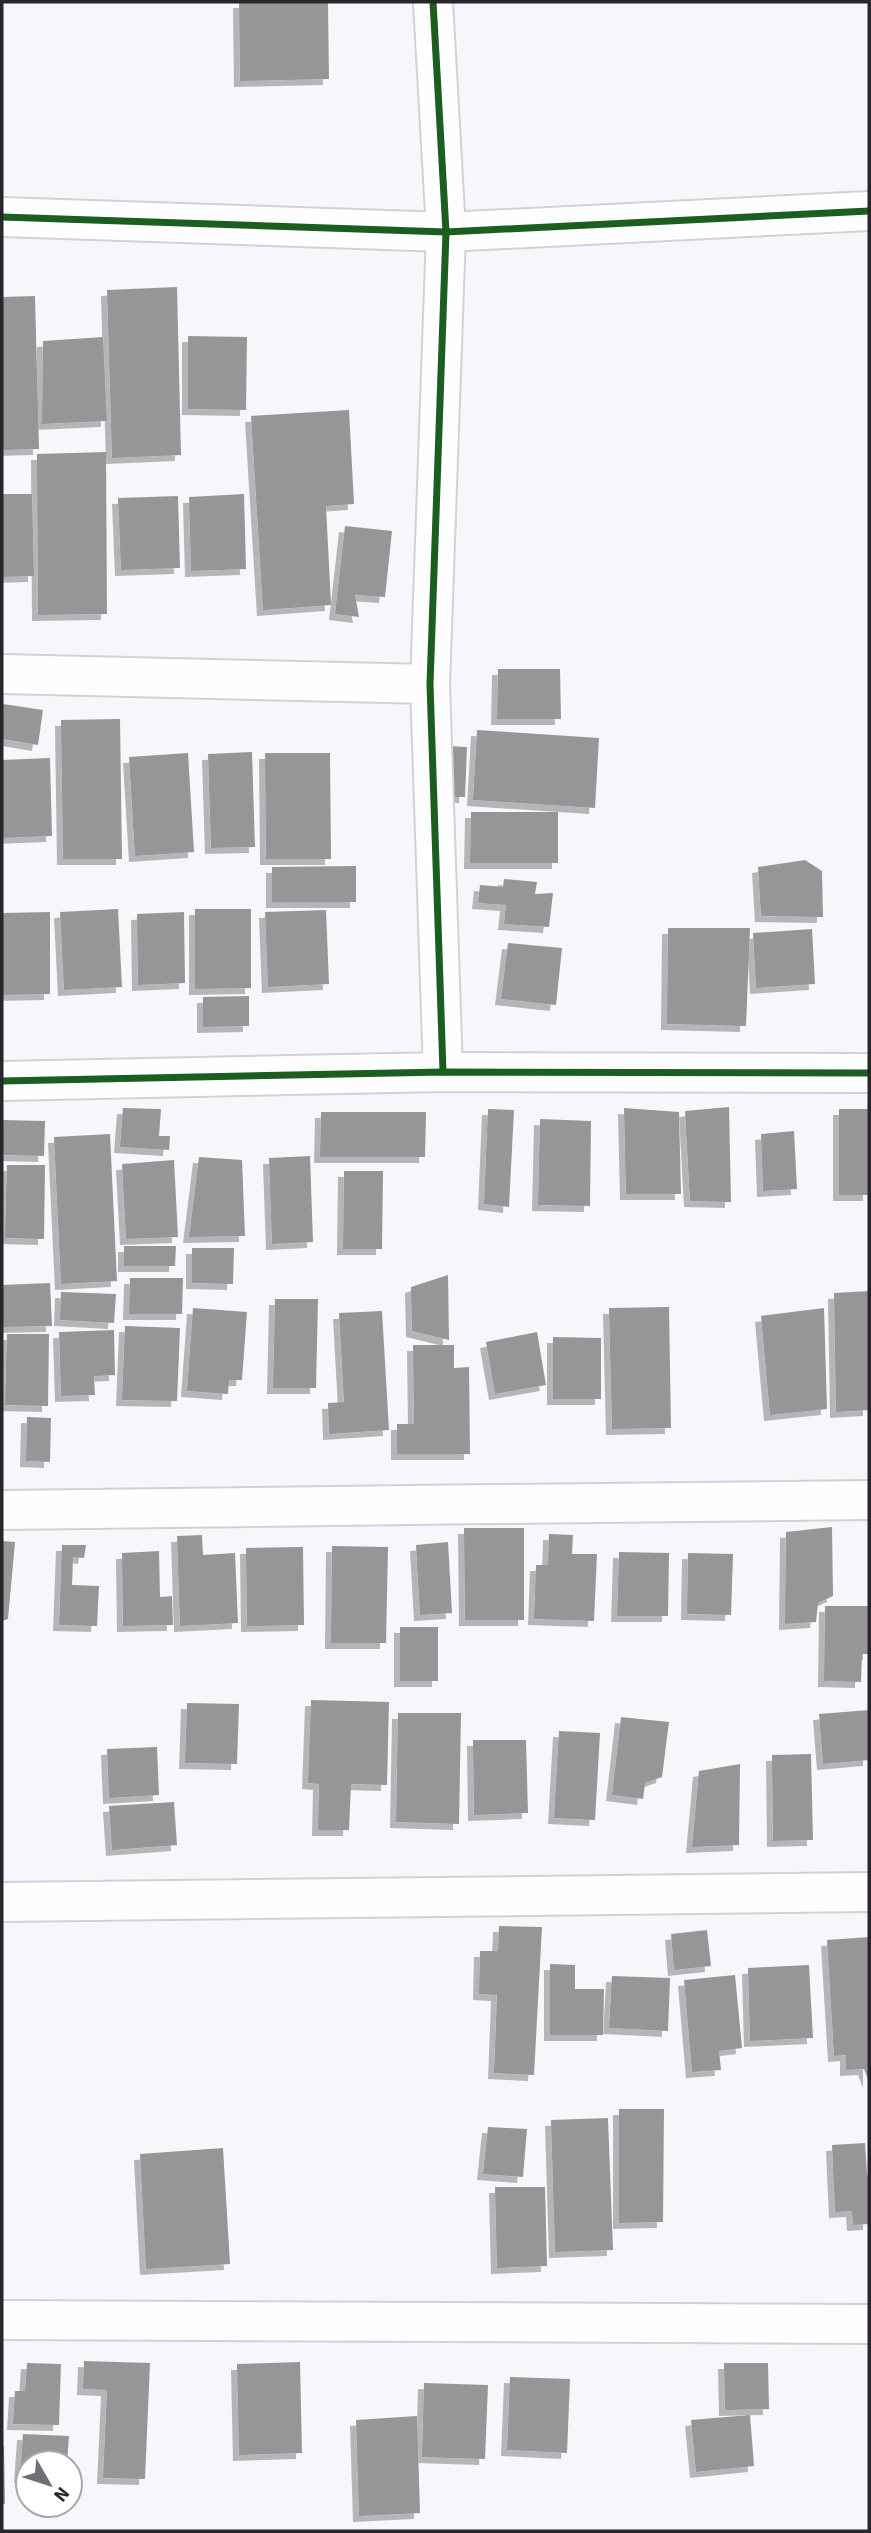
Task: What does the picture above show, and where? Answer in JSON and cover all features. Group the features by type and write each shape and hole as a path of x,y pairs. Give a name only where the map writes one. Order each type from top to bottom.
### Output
{"street":[{"path":"433,2 446,232 430,684 443,1072"},
{"path":"2,217 446,232 869,211"},
{"path":"2,674 430,684"},
{"path":"2,1081 443,1072 869,1073"},
{"path":"2,1510 869,1500"},
{"path":"2,1902 869,1892"},
{"path":"2,2320 869,2324"}],"building":[{"path":"239,2 328,2 329,79 240,81"},
{"path":"177,287 181,455 112,458 107,290"},
{"path":"35,296 39,449 2,450 2,297"},
{"path":"188,336 247,337 246,410 188,409"},
{"path":"103,337 107,421 42,424 43,341"},
{"path":"349,410 354,504 326,506 331,605 263,610 251,416"},
{"path":"106,452 107,614 38,615 37,454"},
{"path":"2,494 32,494 34,576 2,577"},
{"path":"244,494 246,569 191,571 189,497"},
{"path":"178,496 180,568 121,570 118,498"},
{"path":"345,526 392,531 385,597 355,595 359,617 335,614"},
{"path":"498,669 560,669 561,719 497,719"},
{"path":"3,704 43,710 38,745 2,739"},
{"path":"120,719 122,859 63,859 61,720"},
{"path":"477,730 599,738 595,808 473,800"},
{"path":"449,746 467,747 465,797 448,797"},
{"path":"252,752 255,847 211,848 208,754"},
{"path":"188,753 194,852 135,856 129,757"},
{"path":"265,753 330,753 331,859 266,859"},
{"path":"50,758 52,836 2,838 2,760"},
{"path":"471,812 558,812 558,863 470,863"},
{"path":"805,860 822,871 823,917 761,916 758,867"},
{"path":"356,866 356,902 272,902 272,867"},
{"path":"504,879 537,882 535,894 553,893 549,927 504,924 506,905 478,903 480,885 503,887"},
{"path":"118,909 122,987 64,990 60,912"},
{"path":"195,909 251,909 251,988 195,989"},
{"path":"326,910 329,984 268,987 265,912"},
{"path":"50,912 50,994 2,995 2,913"},
{"path":"184,912 185,983 138,985 137,914"},
{"path":"668,928 750,928 746,1026 667,1024"},
{"path":"812,929 815,984 756,988 753,933"},
{"path":"508,943 562,948 556,1005 501,999"},
{"path":"249,996 249,1026 203,1027 203,997"},
{"path":"729,1107 731,1202 690,1201 685,1111"},
{"path":"123,1108 161,1109 159,1136 170,1136 169,1150 120,1147"},
{"path":"624,1108 679,1112 681,1194 626,1194"},
{"path":"488,1109 514,1110 509,1207 484,1204"},
{"path":"839,1109 869,1109 869,1195 839,1195"},
{"path":"321,1112 426,1112 425,1157 320,1157"},
{"path":"540,1119 591,1121 590,1206 538,1205"},
{"path":"2,1120 45,1121 44,1156 2,1155"},
{"path":"794,1131 797,1189 763,1191 761,1134"},
{"path":"110,1134 117,1281 61,1284 54,1137"},
{"path":"310,1156 313,1242 272,1244 269,1158"},
{"path":"199,1157 242,1160 245,1236 189,1237"},
{"path":"174,1160 178,1237 126,1239 122,1164"},
{"path":"7,1165 45,1165 44,1239 5,1238"},
{"path":"344,1171 383,1171 382,1249 343,1249"},
{"path":"124,1246 176,1246 175,1266 124,1266"},
{"path":"192,1248 234,1248 233,1284 192,1283"},
{"path":"448,1275 449,1340 412,1331 411,1287"},
{"path":"130,1278 183,1278 182,1314 129,1314"},
{"path":"50,1283 52,1326 2,1327 2,1285"},
{"path":"869,1291 869,1410 836,1412 834,1293"},
{"path":"61,1292 116,1294 114,1323 60,1320"},
{"path":"275,1299 318,1299 316,1388 273,1388"},
{"path":"669,1307 671,1428 612,1429 609,1308"},
{"path":"193,1308 247,1312 242,1380 229,1380 228,1394 187,1391"},
{"path":"824,1308 827,1409 770,1415 761,1316"},
{"path":"382,1311 389,1430 329,1434 328,1403 344,1402 339,1313"},
{"path":"125,1326 180,1328 177,1401 122,1400"},
{"path":"114,1330 115,1375 94,1376 95,1395 61,1396 59,1332"},
{"path":"537,1332 546,1385 495,1394 486,1342"},
{"path":"7,1334 49,1334 48,1406 5,1405"},
{"path":"553,1337 601,1338 601,1399 553,1399"},
{"path":"413,1345 454,1345 454,1368 469,1367 470,1454 397,1454 397,1424 414,1424"},
{"path":"27,1417 51,1418 50,1462 26,1461"},
{"path":"832,1527 833,1596 818,1603 816,1622 785,1624 786,1532"},
{"path":"464,1528 524,1528 524,1620 465,1620"},
{"path":"549,1534 573,1535 572,1554 597,1554 594,1621 534,1619 536,1565 548,1565"},
{"path":"202,1535 203,1555 235,1553 238,1623 180,1626 177,1536"},
{"path":"2,1541 15,1542 8,1619 2,1621"},
{"path":"448,1542 452,1613 420,1615 416,1545"},
{"path":"62,1545 86,1545 84,1558 73,1557 72,1585 99,1586 97,1626 59,1625"},
{"path":"332,1546 388,1547 386,1643 331,1643"},
{"path":"303,1547 304,1625 247,1626 246,1548"},
{"path":"159,1551 160,1597 172,1596 173,1625 123,1626 122,1553"},
{"path":"619,1552 669,1553 668,1616 617,1616"},
{"path":"688,1553 733,1554 731,1615 687,1614"},
{"path":"825,1606 869,1606 869,1654 862,1654 861,1682 824,1681"},
{"path":"400,1627 438,1627 438,1681 400,1681"},
{"path":"311,1700 389,1702 387,1785 351,1784 349,1830 318,1830 319,1784 308,1783"},
{"path":"187,1703 239,1704 237,1764 185,1763"},
{"path":"869,1710 869,1760 823,1764 819,1714"},
{"path":"398,1713 461,1713 459,1824 396,1822"},
{"path":"621,1717 669,1722 662,1777 645,1783 643,1799 612,1795"},
{"path":"559,1731 600,1733 595,1820 554,1818"},
{"path":"473,1740 526,1740 528,1813 474,1815"},
{"path":"157,1747 159,1795 109,1798 107,1749"},
{"path":"811,1754 813,1840 773,1841 772,1755"},
{"path":"740,1764 739,1845 692,1847 699,1771"},
{"path":"174,1802 177,1845 112,1850 109,1806"},
{"path":"499,1926 542,1927 534,2075 494,2073 497,1995 479,1994 480,1951 498,1951"},
{"path":"707,1930 711,1966 674,1970 671,1934"},
{"path":"869,1937 869,2082 864,2069 846,2070 846,2055 834,2056 827,1940"},
{"path":"550,1964 575,1965 575,1989 604,1989 603,2035 550,2035"},
{"path":"809,1965 813,2038 750,2041 748,1968"},
{"path":"735,1975 742,2048 719,2051 721,2070 692,2072 684,1980"},
{"path":"612,1976 670,1978 668,2031 609,2028"},
{"path":"619,2109 664,2109 663,2222 619,2223"},
{"path":"608,2118 613,2250 555,2252 551,2120"},
{"path":"488,2127 527,2129 523,2177 483,2174"},
{"path":"865,2143 869,2175 869,2224 853,2225 852,2211 835,2212 832,2145"},
{"path":"223,2148 230,2264 146,2269 140,2154"},
{"path":"495,2187 545,2187 547,2266 497,2268"},
{"path":"84,2361 150,2363 145,2479 103,2478 107,2390 83,2389"},
{"path":"300,2362 302,2453 239,2455 237,2364"},
{"path":"27,2363 61,2364 59,2425 13,2424 15,2391 25,2391"},
{"path":"724,2363 768,2363 769,2409 725,2410"},
{"path":"510,2377 570,2379 567,2453 507,2450"},
{"path":"424,2383 488,2385 485,2459 422,2457"},
{"path":"750,2415 754,2466 696,2472 691,2420"},
{"path":"417,2416 420,2513 359,2516 356,2420"},
{"path":"23,2434 69,2436 68,2449 22,2449"},
{"path":"4,2446 5,2504 2,2504"}],"cycle path":[{"path":"433,2 446,232 430,684 443,1072"},
{"path":"2,217 446,232 869,211"},
{"path":"2,1081 443,1072 869,1073"}]}
